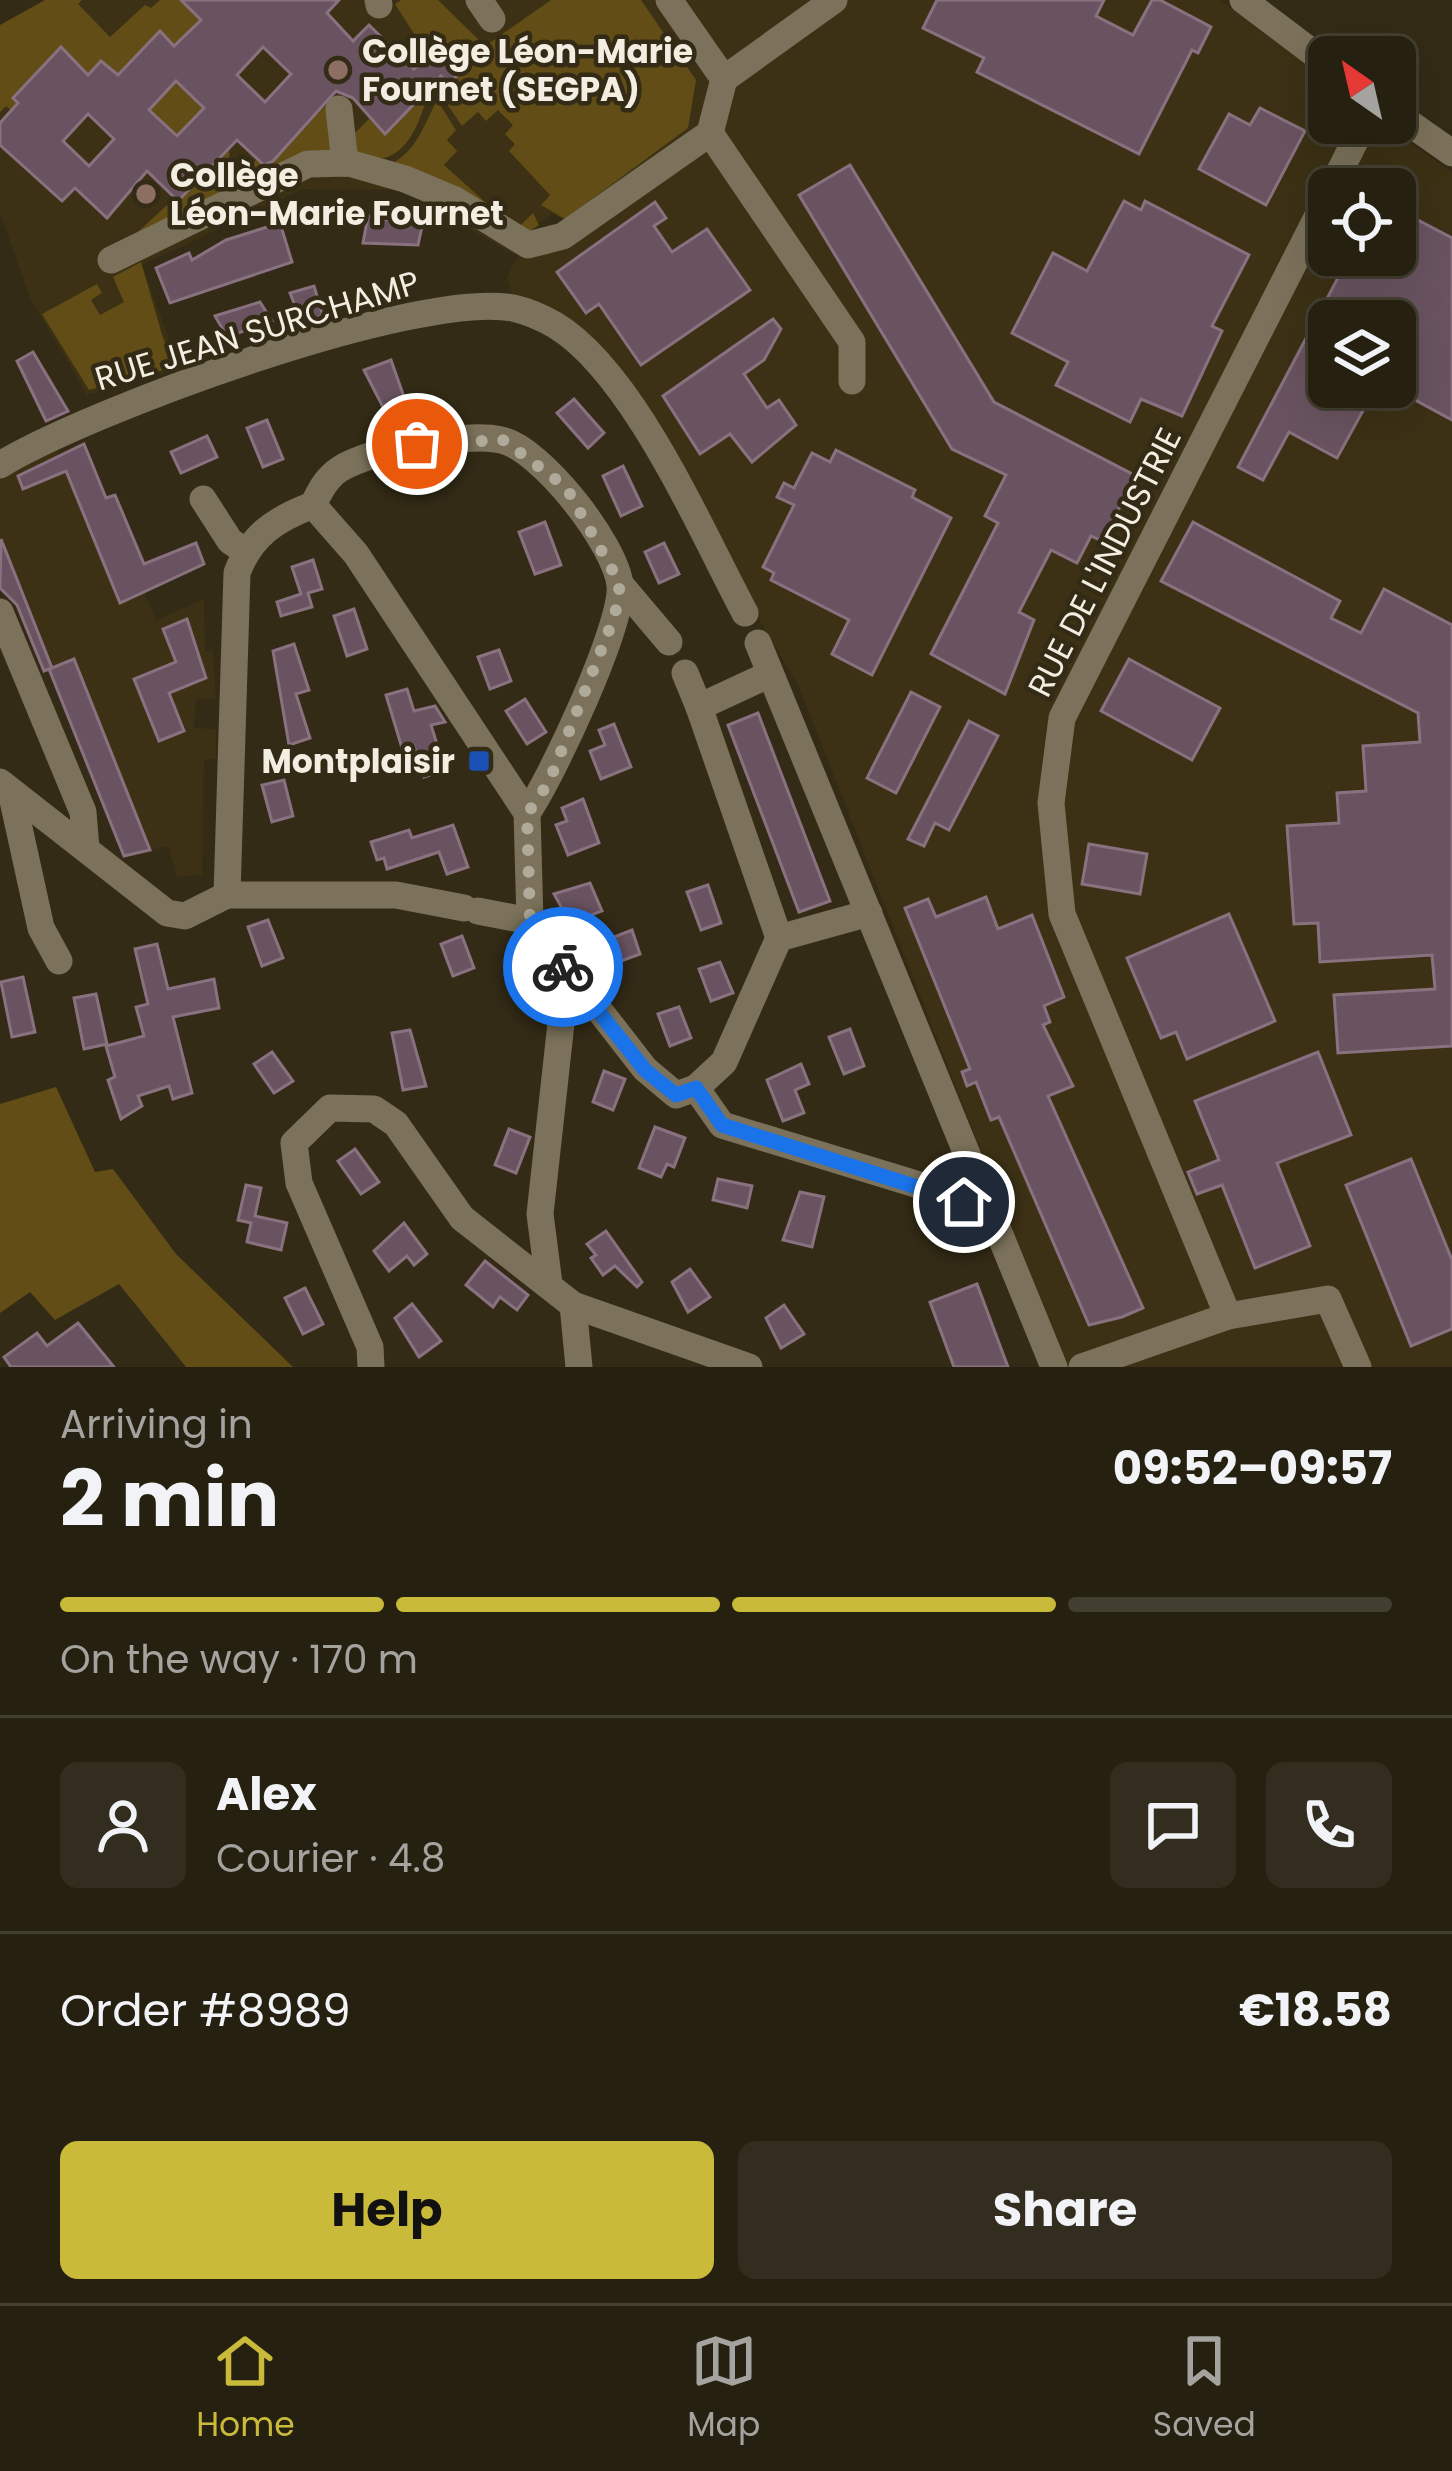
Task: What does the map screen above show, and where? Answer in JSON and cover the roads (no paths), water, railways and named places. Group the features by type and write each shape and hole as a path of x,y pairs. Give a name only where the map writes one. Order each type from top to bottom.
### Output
{"street":[{"path":"669,0 724,79"},
{"path":"111,260 308,164 345,163 441,194 513,241 540,245 563,236 710,133 724,79 834,0"},
{"path":"1243,0 1308,49"},
{"path":"339,110 345,163"},
{"path":"1416,128 1452,153"},
{"path":"710,133 851,342 852,381"},
{"name":"RUE DE L'INDUSTRIE","path":"1228,1316 1063,914 1051,803 1062,718 1077,680 1174,503 1308,235"},
{"name":"RUE JEAN SURCHAMP","path":"1,460 83,421 263,359 406,317 510,308 553,323 602,366 664,461 745,613"},
{"path":"227,895 237,573 245,551 264,529 313,505 323,484 341,467 417,444 503,440 566,487 620,584 669,642"},
{"path":"203,499 230,542 245,551"},
{"path":"313,505 356,554 527,814 530,921 645,1070 676,1095 696,1088 724,1063 779,938 685,674"},
{"path":"527,814 549,782 615,615 620,584"},
{"path":"0,612 83,812 86,848"},
{"path":"758,643 1054,1367"},
{"path":"699,707 770,674"},
{"path":"5,792 86,848 167,913 185,916 227,895 251,899 354,893 530,921"},
{"path":"5,792 41,928 58,961"},
{"path":"779,938 869,913"},
{"path":"549,1284 540,1214 563,1005 577,986"},
{"path":"696,1088 722,1125 942,1192 987,1212"},
{"path":"371,1367 370,1347 299,1183 294,1143 330,1108 355,1104 374,1109 396,1124 462,1218 573,1305 749,1367"},
{"path":"480,1231 509,1229 540,1214"},
{"path":"1082,1367 1228,1316 1328,1299 1358,1367"},
{"path":"573,1305 579,1367"}],"place":[{"name":"Collège Léon-Marie Fournet (SEGPA)","path":"338,70"},
{"name":"Collège Léon-Marie Fournet","path":"146,194"},
{"name":"Montplaisir","path":"479,761"}]}
